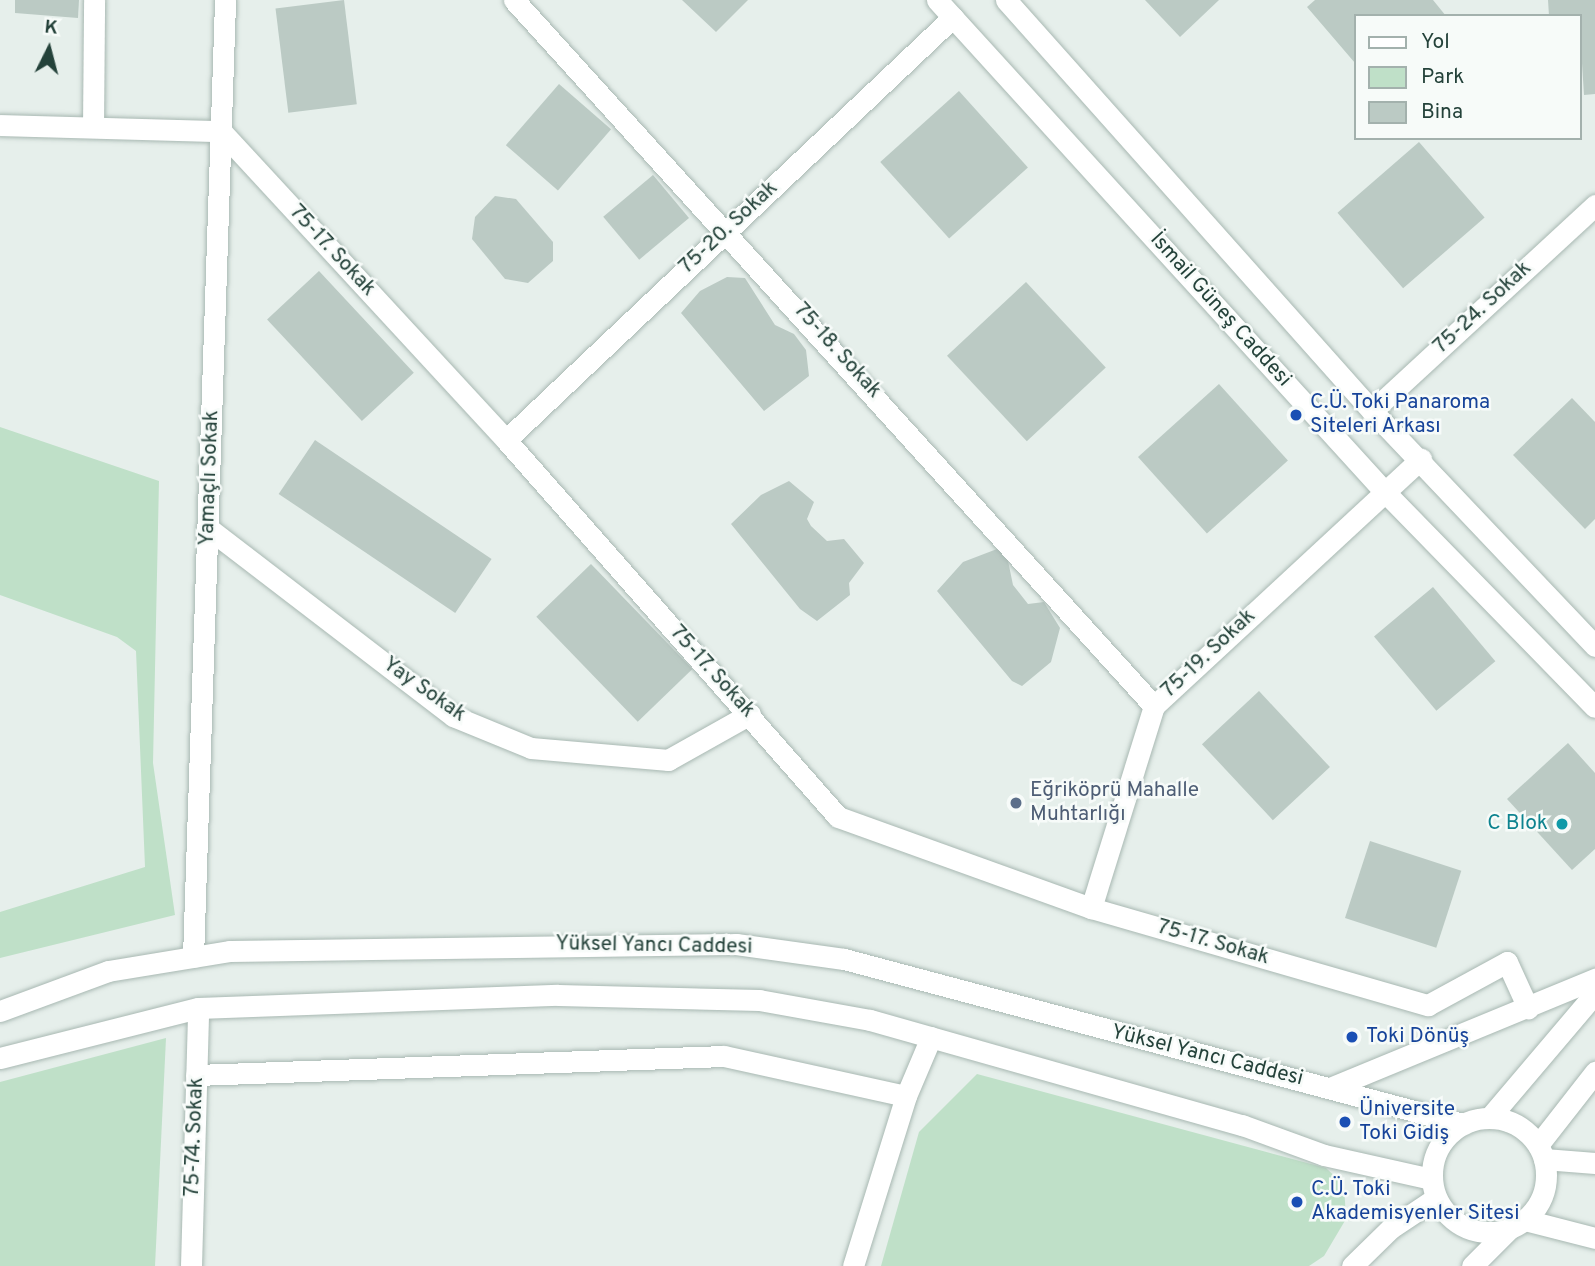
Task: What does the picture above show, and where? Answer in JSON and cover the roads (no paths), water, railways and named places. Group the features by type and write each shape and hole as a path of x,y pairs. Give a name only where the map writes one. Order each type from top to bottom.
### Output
{"street":[{"path":"93,127 94,0"},
{"name":"Yamaçlı Sokak","path":"193,957 225,0"},
{"name":"75-18. Sokak","path":"514,0 728,229 1154,706"},
{"name":"İsmail Güneş Caddesi","path":"937,0 1383,490 1595,706"},
{"path":"1006,0 1372,411 1421,459 1595,646"},
{"name":"75-20. Sokak","path":"506,440 953,17"},
{"path":"0,125 221,131"},
{"name":"75-17. Sokak","path":"221,131 506,440 838,817 1091,908 1428,1005 1507,962 1528,1008"},
{"name":"75-24. Sokak","path":"1372,411 1595,205"},
{"name":"75-19. Sokak","path":"1091,908 1154,706 1383,490 1421,459"},
{"name":"Yay Sokak","path":"208,528 453,716 531,748 668,760 750,715"},
{"name":"Yüksel Yancı Caddesi","path":"0,1011 108,971 230,951 428,945 736,944 844,959 1463,1124"},
{"path":"1330,1088 1595,979"},
{"path":"1490,1117 1595,993"},
{"path":"0,1058 198,1008 688,995 771,1002 931,1037 1242,1125 1324,1155 1433,1188"},
{"name":"75-74. Sokak","path":"191,1266 198,1008"},
{"path":"853,1266 906,1096 931,1037"},
{"path":"196,1075 724,1056 906,1096"},
{"path":"1472,1266 1517,1224 1544,1192 1541,1152 1595,1072"},
{"path":"1595,1163 1541,1152 1517,1125 1490,1117 1463,1124 1438,1146 1433,1188 1451,1218 1474,1231 1517,1224 1595,1238"},
{"path":"1352,1266 1433,1188"}],"place":[{"name":"C.Ü. Toki Panaroma Siteleri Arkası","path":"1296,415"},
{"name":"Eğriköprü Mahalle Muhtarlığı","path":"1016,803"},
{"name":"C Blok","path":"1562,824"},
{"name":"Toki Dönüş","path":"1352,1037"},
{"name":"Üniversite Toki Gidiş","path":"1345,1122"},
{"name":"C.Ü. Toki Akademisyenler Sitesi","path":"1297,1202"}]}
